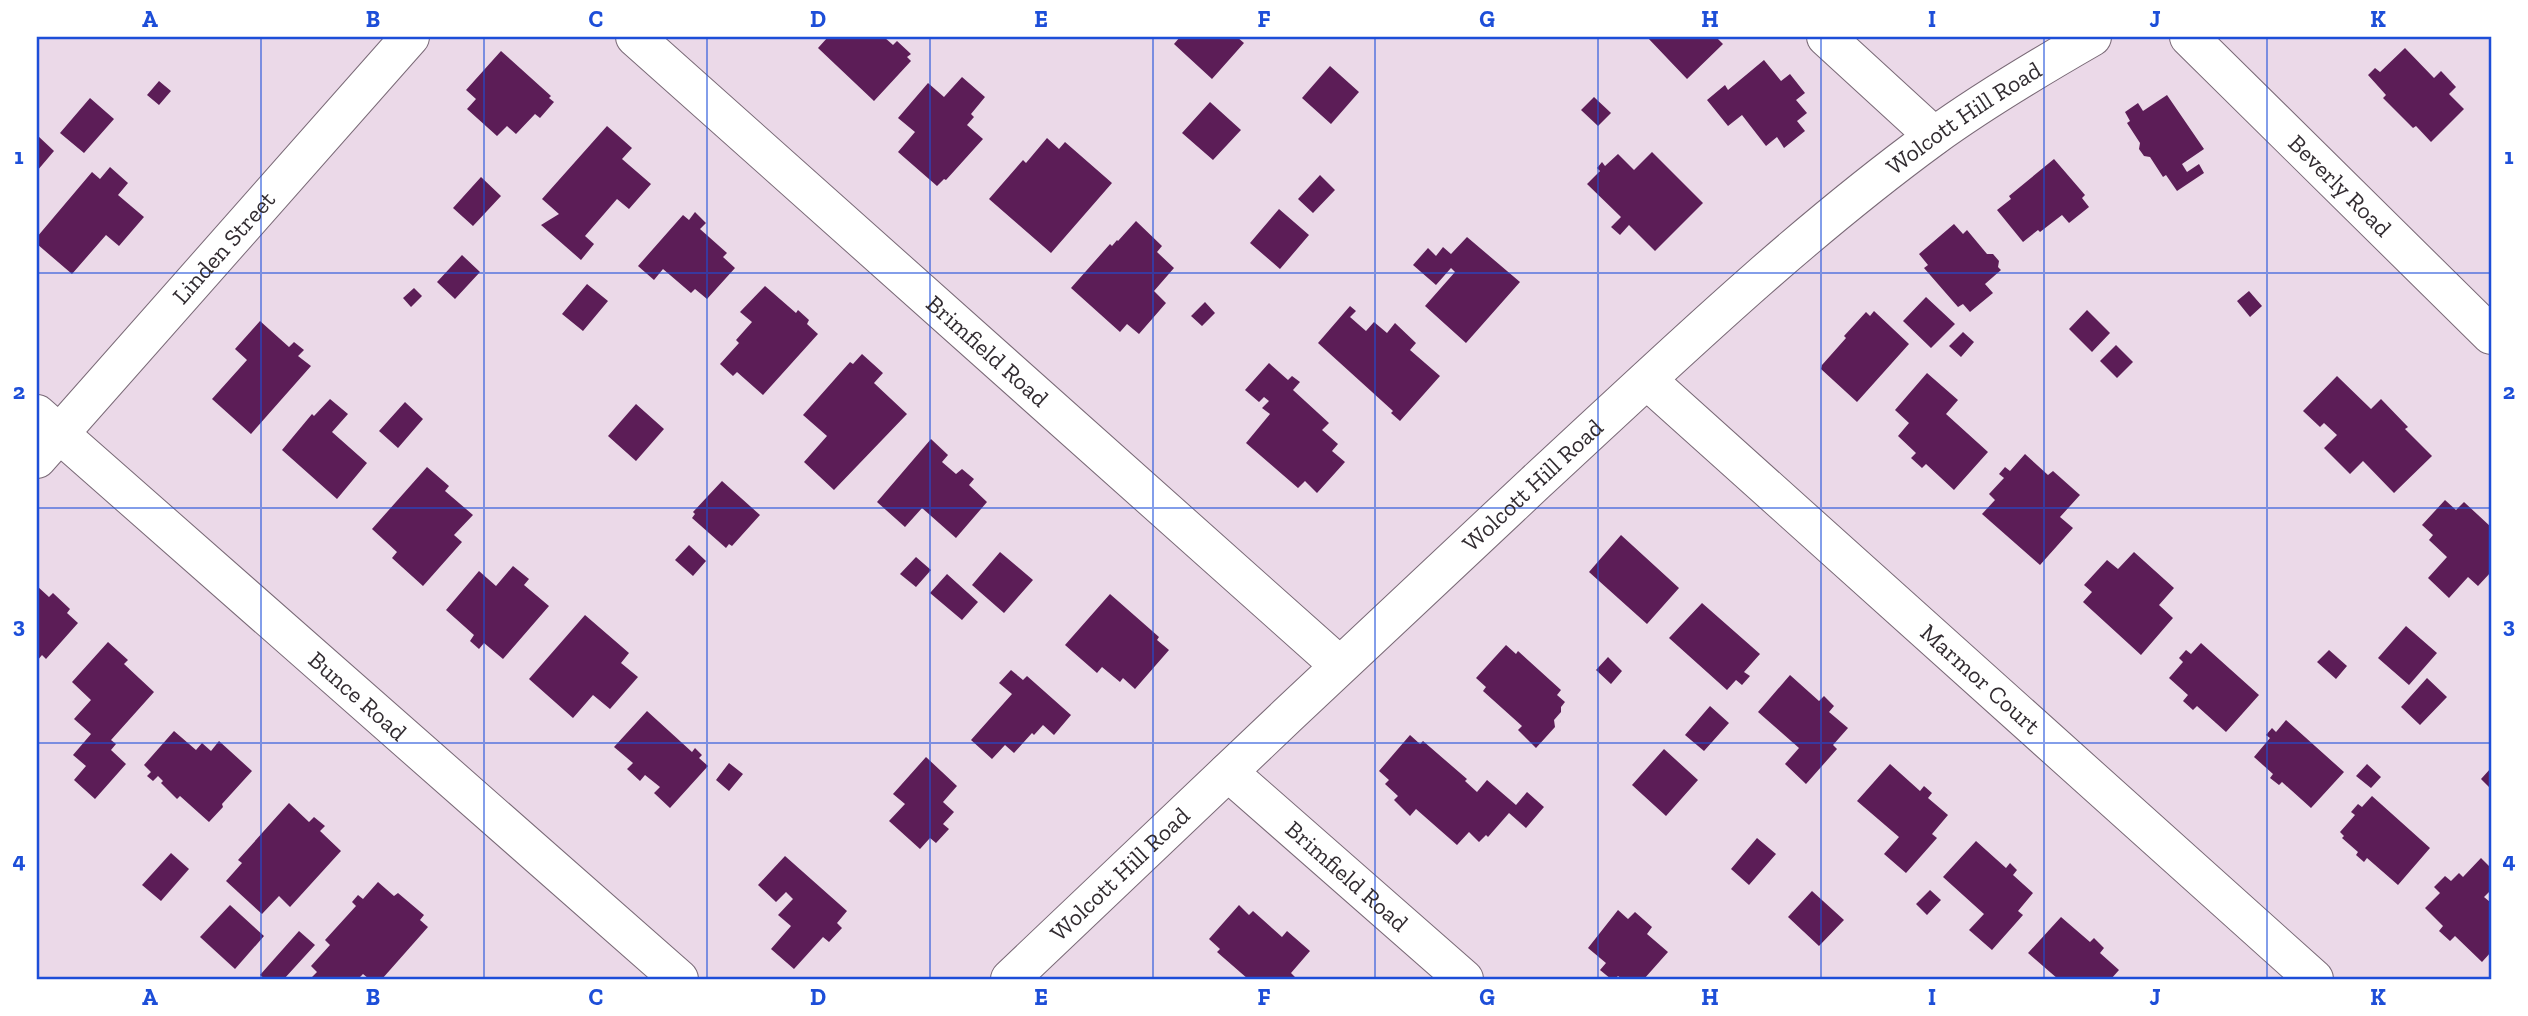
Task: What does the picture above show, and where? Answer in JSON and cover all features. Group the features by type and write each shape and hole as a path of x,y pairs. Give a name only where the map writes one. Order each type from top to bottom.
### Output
{"street":[{"name":"Linden Street","path":"44,435 410,37"},
{"name":"Brimfield Road","path":"635,37 1339,665"},
{"path":"1826,37 1934,136"},
{"name":"Wolcott Hill Road","path":"1010,979 1339,665 1755,283 1934,136 2043,65 2092,37"},
{"name":"Beverly Road","path":"2189,37 2491,335"},
{"name":"Marmor Court","path":"1647,380 2314,979"},
{"name":"Bunce Road","path":"44,435 679,979"},
{"name":"Brimfield Road","path":"1228,772 1464,979"}],"building":[{"path":"828,37 884,37 893,45 897,41 911,54 907,57 911,61 874,101 818,48"},
{"path":"1180,37 1237,37 1244,43 1212,79 1174,44"},
{"path":"1647,37 1716,37 1723,44 1687,79"},
{"path":"2405,48 2434,78 2441,71 2456,87 2449,94 2464,109 2431,142 2383,98 2386,95 2368,75 2375,68 2380,72"},
{"path":"501,51 551,96 549,98 554,102 540,118 535,114 516,134 507,126 497,136 467,109 476,99 466,90"},
{"path":"1764,60 1781,81 1790,74 1805,93 1796,100 1807,113 1797,121 1805,131 1784,148 1777,137 1766,146 1742,115 1728,126 1707,100 1725,85 1728,90"},
{"path":"1330,66 1359,92 1331,124 1302,98"},
{"path":"962,77 985,97 971,114 974,117 967,125 983,139 946,180 937,186 898,152 915,132 898,118 928,83 944,97"},
{"path":"159,81 171,91 159,105 147,95"},
{"path":"2167,95 2204,149 2182,164 2187,172 2199,164 2204,173 2177,191 2166,175 2163,177 2150,157 2144,156 2139,149 2140,143 2127,123 2130,121 2125,112 2138,103 2143,111"},
{"path":"1594,97 1611,113 1598,126 1581,110"},
{"path":"90,98 114,119 84,153 60,133"},
{"path":"1210,102 1241,130 1213,160 1182,133"},
{"path":"607,126 632,148 622,159 651,184 629,209 617,199 585,236 594,244 581,260 541,225 559,214 542,199"},
{"path":"37,135 54,151 37,171"},
{"path":"1047,138 1059,149 1065,142 1112,183 1051,253 989,199 1023,160 1026,163"},
{"path":"1652,152 1703,203 1655,251 1629,225 1620,235 1611,227 1621,217 1587,184 1600,171 1597,168 1602,162 1605,166 1618,154 1634,170"},
{"path":"2054,159 2085,195 2082,198 2089,207 2069,223 2062,215 2023,242 1997,210 2011,199 2009,196"},
{"path":"110,167 128,183 118,195 144,217 119,246 106,235 72,274 37,244 37,237 92,172 100,179"},
{"path":"1320,175 1335,190 1313,213 1298,199"},
{"path":"481,177 501,196 473,226 453,208"},
{"path":"1279,209 1309,235 1280,269 1250,243"},
{"path":"695,212 706,223 700,229 727,253 723,257 735,268 707,299 695,289 691,293 663,269 654,280 638,266 683,215 689,220"},
{"path":"1136,221 1162,246 1157,252 1174,268 1154,291 1166,303 1139,334 1127,324 1120,332 1071,288 1110,244 1112,246 1118,241"},
{"path":"1954,224 1963,234 1967,230 1987,254 1993,254 1999,261 1998,267 2001,270 1985,284 1993,293 1970,312 1963,304 1958,307 1924,268 1928,265 1919,254"},
{"path":"1467,237 1520,282 1466,343 1425,306 1455,272 1451,268 1436,285 1413,265 1428,248 1436,256 1443,247 1451,254"},
{"path":"462,255 480,272 455,299 437,282"},
{"path":"587,284 608,301 583,331 562,314"},
{"path":"765,286 796,313 798,310 818,334 763,395 737,372 733,376 720,364 739,343 736,340 752,322 740,312"},
{"path":"414,288 422,296 411,307 403,298"},
{"path":"2249,291 2262,306 2250,317 2237,301"},
{"path":"1926,297 1955,324 1931,348 1903,321"},
{"path":"1205,302 1215,313 1202,326 1191,316"},
{"path":"1350,306 1356,311 1350,317 1366,331 1374,322 1387,333 1395,323 1416,343 1410,350 1440,376 1400,421 1391,413 1393,411 1318,343"},
{"path":"2087,310 2110,333 2092,352 2069,329"},
{"path":"1874,311 1909,344 1857,402 1821,369 1846,338 1844,336 1866,312 1870,316"},
{"path":"260,321 289,347 294,342 304,350 298,356 311,366 251,434 212,399 247,360 235,349"},
{"path":"1963,332 1974,342 1961,357 1949,346"},
{"path":"2116,345 2133,362 2117,378 2100,361"},
{"path":"862,354 883,373 874,383 907,414 834,490 804,462 827,436 803,415 850,362 853,364"},
{"path":"1269,363 1288,380 1292,376 1300,382 1293,390 1329,423 1322,430 1338,444 1332,451 1345,462 1317,493 1305,481 1298,488 1246,443 1270,414 1262,408 1269,401 1264,397 1259,402 1245,390"},
{"path":"1927,373 1958,400 1946,414 1988,452 1954,490 1926,464 1922,468 1911,458 1916,453 1898,436 1909,423 1895,410"},
{"path":"2337,376 2371,409 2381,399 2408,427 2405,429 2432,456 2394,493 2363,461 2350,474 2324,448 2337,435 2324,423 2320,427 2303,411"},
{"path":"330,399 348,414 332,432 367,463 337,499 282,450 312,414 314,416"},
{"path":"405,402 423,419 398,448 379,431"},
{"path":"636,404 664,429 636,461 608,436"},
{"path":"931,439 948,455 942,462 956,474 962,469 974,479 969,485 987,502 956,538 922,508 905,527 877,502"},
{"path":"2025,454 2048,475 2053,471 2080,495 2060,517 2073,528 2040,565 1982,514 1995,500 1989,494 2004,478 1999,474 2005,467 2010,471"},
{"path":"427,467 449,486 445,491 473,515 454,535 462,542 423,586 392,558 397,552 372,529"},
{"path":"722,481 760,515 732,546 729,544 726,548 692,518 695,514 693,512"},
{"path":"2445,500 2456,510 2464,502 2491,527 2491,572 2478,586 2468,577 2449,598 2428,578 2447,557 2429,540 2433,535 2422,525"},
{"path":"1621,535 1679,588 1647,624 1589,572"},
{"path":"689,545 706,561 693,576 675,560"},
{"path":"1000,552 1033,580 1004,613 972,585"},
{"path":"2134,552 2174,588 2159,605 2173,618 2141,655 2083,602 2092,592 2084,585 2107,560 2118,569"},
{"path":"916,557 931,570 916,587 900,574"},
{"path":"513,566 529,579 524,585 549,606 503,659 484,643 479,649 470,641 474,635 446,610 479,571 496,586"},
{"path":"947,574 978,602 962,620 930,593"},
{"path":"37,586 49,597 53,593 70,609 67,613 78,623 46,659 42,655 37,661"},
{"path":"1110,594 1159,637 1157,640 1169,650 1135,689 1123,678 1120,682 1102,667 1097,673 1065,645"},
{"path":"1702,603 1760,654 1744,672 1750,676 1742,685 1736,680 1727,690 1669,638"},
{"path":"585,615 629,653 621,663 638,677 610,709 593,695 573,718 529,679"},
{"path":"2406,626 2437,653 2409,685 2378,658"},
{"path":"108,642 128,660 124,664 154,692 111,740 116,744 111,750 126,764 95,799 74,780 86,766 73,755 91,734 74,719 91,700 72,682"},
{"path":"2201,643 2259,695 2226,732 2197,706 2193,710 2183,701 2188,695 2169,678 2183,662 2179,658 2186,650 2191,654"},
{"path":"1506,645 1516,654 1518,651 1561,690 1557,695 1565,702 1554,720 1555,727 1536,748 1518,730 1522,726 1483,691 1486,687 1476,678"},
{"path":"2329,650 2347,666 2336,679 2317,662"},
{"path":"1608,657 1622,671 1611,684 1596,670"},
{"path":"1011,670 1023,680 1027,676 1071,715 1054,735 1043,725 1014,753 1005,745 992,759 971,740 1012,694 999,683"},
{"path":"1790,675 1819,701 1824,696 1834,706 1829,712 1848,728 1833,745 1837,749 1806,784 1785,764 1799,748 1758,712"},
{"path":"2427,678 2447,697 2420,725 2401,707"},
{"path":"1710,706 1729,723 1704,751 1685,735"},
{"path":"647,711 692,752 695,748 702,755 699,758 708,766 670,808 654,793 660,787 645,775 640,781 627,769 633,763 614,747"},
{"path":"2286,720 2344,772 2311,808 2282,782 2279,785 2270,778 2273,774 2254,757 2270,738 2266,735 2272,728 2276,732"},
{"path":"174,731 196,750 202,743 211,751 219,741 252,771 209,822 180,796 177,799 161,783 163,781 158,776 153,781 147,776 151,772 144,765"},
{"path":"1410,735 1420,744 1423,741 1467,779 1465,781 1477,792 1487,780 1516,805 1527,792 1544,807 1526,828 1509,813 1488,837 1486,835 1479,842 1469,832 1457,845 1416,809 1410,816 1394,800 1398,796 1385,784 1389,780 1379,771"},
{"path":"1664,749 1698,780 1666,816 1632,785"},
{"path":"926,757 957,786 943,802 954,812 943,824 949,829 936,843 930,838 920,849 889,821 905,804 893,794"},
{"path":"729,763 743,774 729,791 716,780"},
{"path":"1890,764 1920,791 1924,786 1932,793 1928,798 1948,815 1932,834 1937,838 1906,873 1884,854 1899,837 1857,801"},
{"path":"2367,764 2381,777 2371,788 2356,776"},
{"path":"2491,768 2491,789 2481,779"},
{"path":"2372,796 2430,848 2398,885 2367,858 2364,862 2356,855 2358,852 2342,838 2344,836 2340,832 2355,815 2351,812 2358,804 2362,807"},
{"path":"289,803 309,822 314,817 325,826 320,831 341,851 290,907 279,896 262,914 226,881 242,863 238,860"},
{"path":"1757,838 1776,854 1749,885 1731,869"},
{"path":"1976,841 2006,868 2010,863 2017,870 2013,875 2033,893 2018,911 2023,915 1992,950 1969,930 1984,914 1943,877"},
{"path":"171,853 189,869 161,901 142,885"},
{"path":"785,856 847,911 837,923 842,928 829,942 823,937 794,969 771,949 791,926 778,915 793,899 786,892 776,902 758,885"},
{"path":"2481,858 2491,868 2491,890 2484,897 2490,902 2491,900 2491,952 2482,962 2455,936 2450,941 2439,931 2443,926 2425,908 2440,893 2434,887 2445,876 2451,881 2459,873 2463,877"},
{"path":"378,882 394,896 398,893 424,915 420,920 428,927 382,979 369,979 363,974 358,979 310,979 317,972 311,966 330,945 325,940 356,906 352,902 358,895 363,899"},
{"path":"1930,890 1941,900 1927,915 1916,904"},
{"path":"1812,891 1844,920 1819,946 1788,917"},
{"path":"230,905 264,936 235,969 200,937"},
{"path":"1239,905 1249,915 1253,911 1282,937 1287,931 1310,951 1291,973 1297,979 1248,979 1217,952 1220,949 1209,939"},
{"path":"1618,910 1628,919 1635,912 1652,927 1647,934 1668,952 1644,979 1622,979 1618,976 1611,979 1600,970 1606,963 1588,948"},
{"path":"2061,917 2090,942 2094,938 2104,948 2100,953 2119,970 2111,979 2058,979 2028,953"},
{"path":"299,931 315,945 284,979 265,979 260,975"}]}
